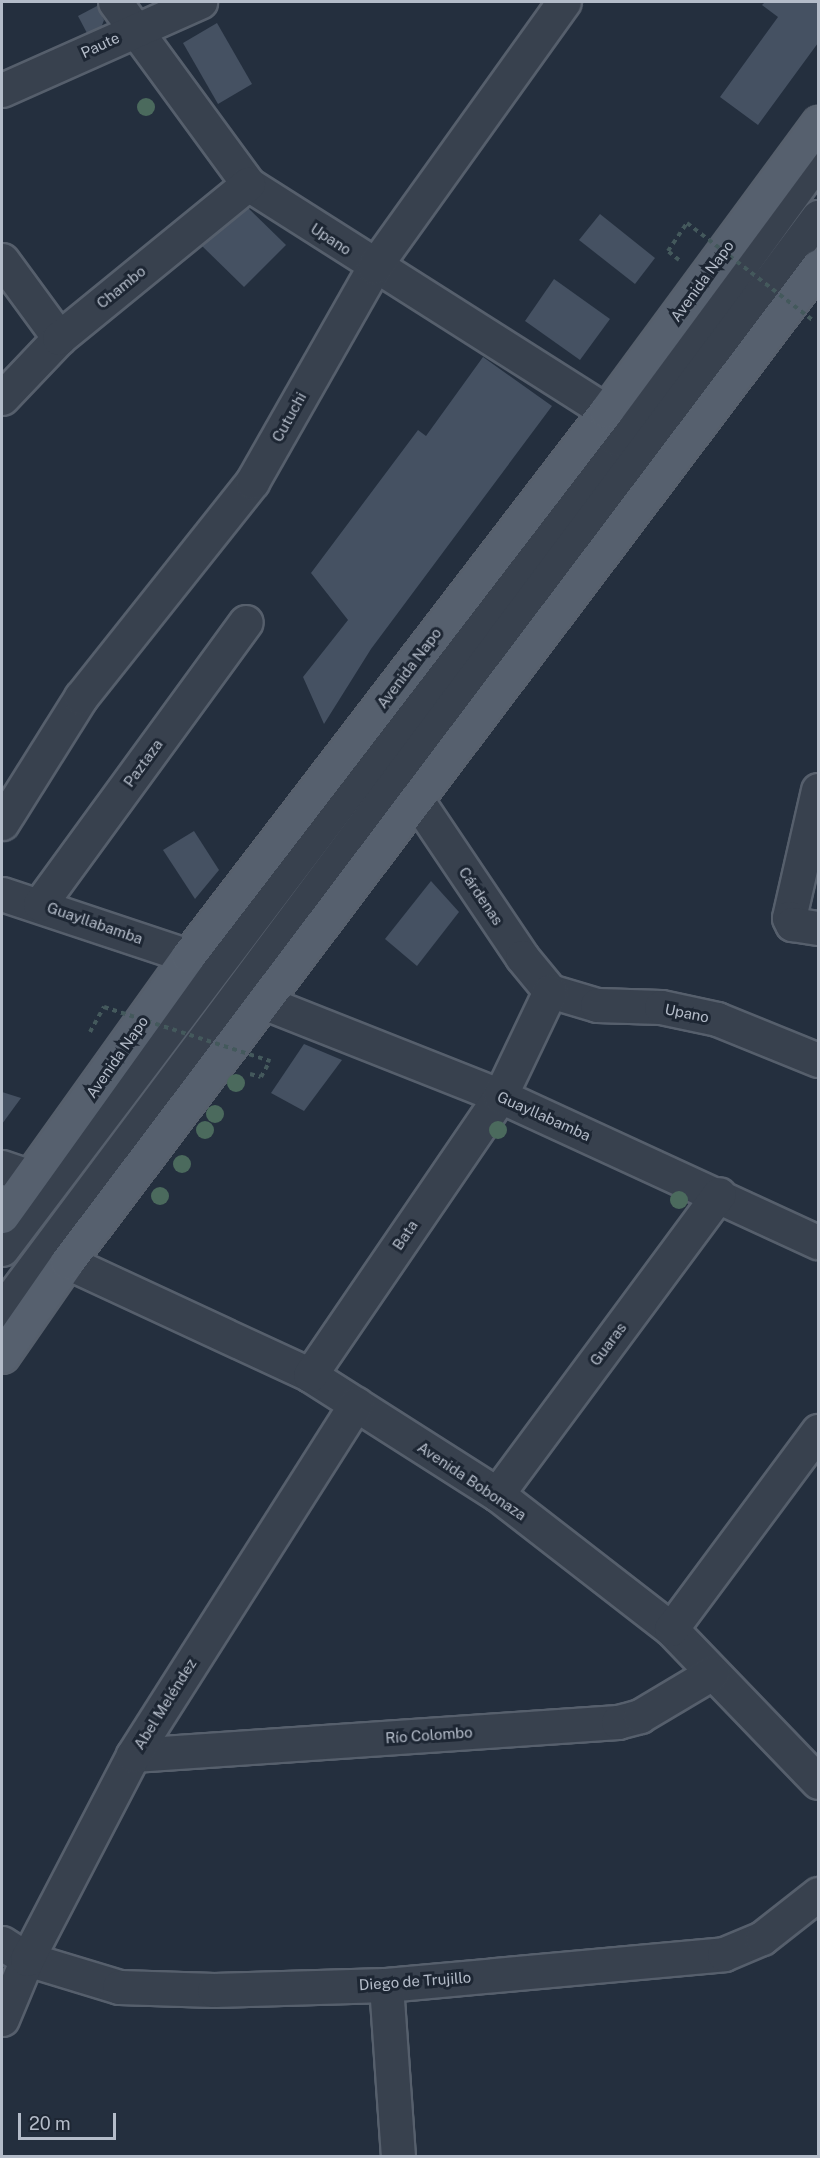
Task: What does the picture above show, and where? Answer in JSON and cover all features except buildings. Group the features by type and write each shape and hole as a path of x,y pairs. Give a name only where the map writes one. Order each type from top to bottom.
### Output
{"main road":[{"name":"Avenida Napo","path":"2,1216 16,1172 189,956 606,411 819,123"},
{"path":"2,1356 67,1262 819,266"}],"street":[{"name":"Upano","path":"115,2 248,184 374,267 606,411"},
{"name":"Paute","path":"2,90 134,29 200,2"},
{"name":"Cutuchi","path":"2,823 81,697 252,482 374,267 564,2"},
{"path":"2,1249 616,438 819,159"},
{"name":"Chambo","path":"2,398 59,338 248,184"},
{"path":"2,1310 819,217"},
{"path":"2,260 59,338"},
{"name":"Paztaza","path":"40,904 246,622"},
{"path":"819,790 789,918 792,924 819,928"},
{"name":"Cárdenas","path":"416,799 522,957 550,991"},
{"name":"Guayllabamba","path":"2,894 40,904 189,956"},
{"name":"Upano","path":"550,991 597,1005 662,1007 717,1019 819,1060"},
{"path":"500,1096 550,991"},
{"name":"Guayllabamba","path":"263,1002 500,1096 719,1194 819,1242"},
{"name":"Bata","path":"310,1375 500,1096"},
{"name":"Guaras","path":"497,1494 719,1194"},
{"name":"Avenida Bobonaza","path":"67,1262 310,1375 497,1494 671,1629 819,1782"},
{"name":"Abel Meléndez","path":"2,2019 14,1951 133,1755 356,1404"},
{"path":"671,1629 819,1431"},
{"name":"Río Colombo","path":"133,1755 618,1722 640,1716 712,1673"},
{"name":"Diego de Trujillo","path":"14,1951 119,1987 214,1990 386,1985 724,1954 762,1938 819,1894"},
{"path":"386,1985 398,2157"}],"path":[{"path":"668,252 687,223 814,321"},
{"path":"88,1036 104,1007 270,1061 261,1077"}]}
